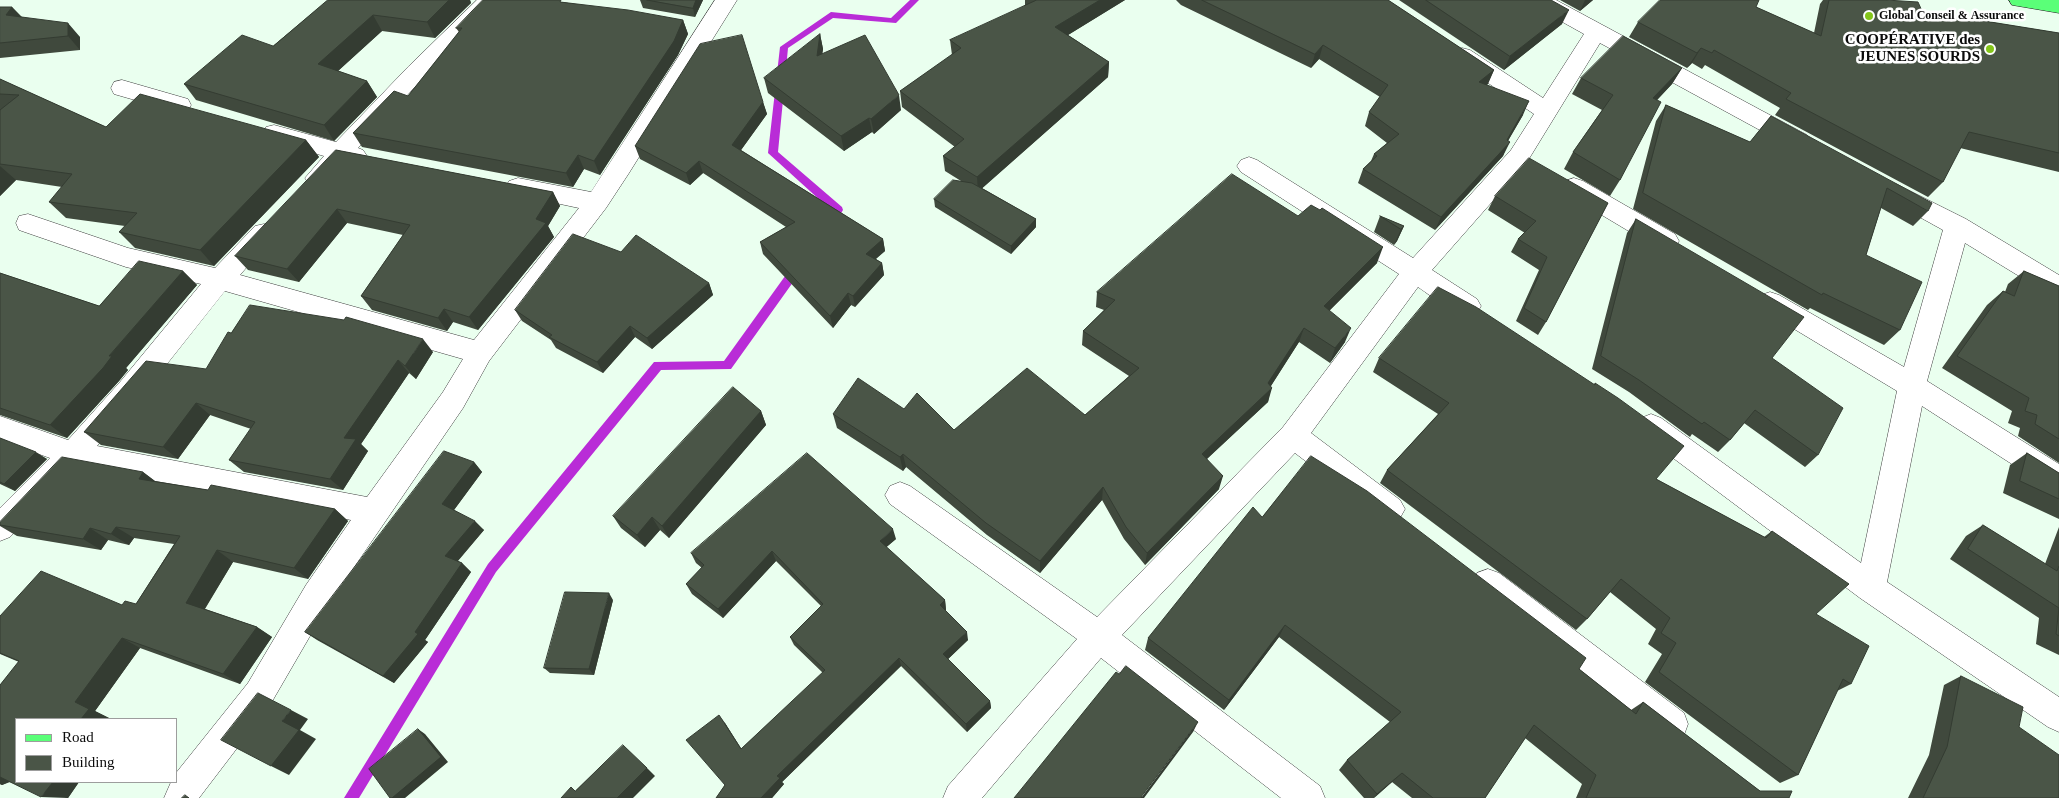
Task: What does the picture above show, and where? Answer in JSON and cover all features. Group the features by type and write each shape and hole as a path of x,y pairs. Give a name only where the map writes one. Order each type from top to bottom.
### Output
{"main road":[{"path":"2020,0 2059,6"}],"street":[{"path":"299,196 416,72 490,0"},
{"path":"180,798 258,694 317,595 453,400 480,353 597,202 699,26 726,0"},
{"path":"1540,0 1817,150"},
{"path":"960,798 1099,637 1293,436 1414,272 1536,165 1548,112 1596,32"},
{"path":"1442,42 1548,112"},
{"path":"122,88 198,111"},
{"path":"255,128 340,153 378,160"},
{"path":"1536,165 1688,253"},
{"path":"1248,166 1488,319"},
{"path":"492,182 597,202"},
{"path":"1878,184 1957,226 2059,288"},
{"path":"0,528 73,454 130,390 220,279 279,218"},
{"path":"28,223 126,256 220,279 480,353"},
{"path":"1871,588 1912,386 1957,226"},
{"path":"1746,288 1912,386 2059,478"},
{"path":"1634,414 1871,588 2059,716"},
{"path":"0,428 73,454 374,511"},
{"path":"1293,436 1412,526"},
{"path":"900,494 1099,637 1308,798"},
{"path":"1468,568 1698,744"}],"building":[{"path":"328,0 449,0 427,22 373,15 318,64 367,81 324,125 184,84 242,35 273,46"},
{"path":"483,0 561,0 560,2 628,10 683,20 674,41 594,161 578,155 566,173 353,133 394,91 408,96 462,28 456,28"},
{"path":"647,0 696,0 693,8"},
{"path":"1037,0 1100,0 1055,27 1109,62 977,177 943,156 964,139 900,91 961,48 950,40"},
{"path":"1202,0 1388,0 1494,70 1479,82 1529,101 1507,140 1510,142 1441,217 1363,169 1377,156 1374,154 1399,134 1369,112 1388,85 1323,45 1315,54"},
{"path":"1426,0 1551,0 1569,10 1510,56"},
{"path":"1660,0 1759,0 1756,7 1821,36 1829,0 1918,2 1922,11 2059,33 2059,153 1969,132 1943,182 1786,99 1791,93 1714,50 1712,53 1701,48 1697,53 1638,22"},
{"path":"0,7 12,7 6,15 68,23 68,36 0,43"},
{"path":"820,34 817,56 865,35 899,95 871,119 869,118 841,136 764,78"},
{"path":"742,35 763,102 732,145 883,239 866,254 882,263 853,296 848,293 830,316 760,242 795,222 699,161 686,173 635,146 700,44"},
{"path":"1623,36 1682,68 1653,98 1661,102 1620,180 1573,152 1613,95 1581,78"},
{"path":"0,79 106,127 140,94 306,140 200,250 119,232 137,213 49,202 72,174 0,164 0,110 19,95 0,94"},
{"path":"1666,105 1750,142 1771,116 1932,203 1928,211 1887,188 1866,255 1922,282 1900,330 1823,293 1822,295 1643,193"},
{"path":"336,150 553,192 536,219 546,223 469,317 444,309 438,318 361,296 410,225 337,209 287,269 235,256"},
{"path":"1529,158 1608,203 1546,322 1524,308 1547,257 1518,239 1536,221 1495,196"},
{"path":"1232,174 1298,216 1311,205 1320,210 1322,208 1383,247 1324,306 1351,328 1335,348 1304,328 1268,383 1272,388 1202,454 1223,476 1147,553 1126,527 1103,487 1040,561 986,523 903,454 900,457 833,414 858,378 904,409 917,393 954,430 1027,368 1085,415 1139,368 1083,331 1115,300 1097,292"},
{"path":"953,180 972,183 1036,219 1011,246 934,199"},
{"path":"1380,216 1404,226 1401,229"},
{"path":"1636,219 1804,317 1772,358 1843,408 1818,455 1755,410 1730,440 1704,422 1702,424 1601,356"},
{"path":"573,234 621,252 636,235 709,283 647,338 630,326 597,362 549,337 552,335 515,310"},
{"path":"139,261 183,271 109,356 112,356 103,368 50,425 0,408 0,273 99,306"},
{"path":"2024,271 2059,286 2059,439 2035,424 2037,415 2025,411 2029,398 1957,356 2003,291 2014,296"},
{"path":"1438,287 1476,307 1595,385 1595,383 1684,446 1656,479 1766,538 1772,531 1849,584 1816,614 1869,646 1851,684 1843,679 1798,775 1659,672 1676,643 1661,633 1670,618 1621,579 1587,619 1387,470 1449,403 1379,358"},
{"path":"250,305 344,320 346,317 423,339 405,366 398,360 344,438 356,439 330,479 229,460 255,422 196,403 163,447 84,432 146,361 206,369 228,332 231,333"},
{"path":"733,387 761,411 662,526 652,517 637,535 613,516"},
{"path":"0,438 36,452 4,484 0,482"},
{"path":"444,451 474,462 442,504 475,521 445,556 462,563 415,632 418,634 383,676 305,632"},
{"path":"807,453 893,529 880,541 945,600 940,605 967,632 943,654 990,701 966,724 899,658 777,776 780,778 761,798 716,798 725,785 686,740 719,715 741,749 825,670 790,637 823,604 772,551 718,609 686,584 704,565 691,553"},
{"path":"2027,453 2059,473 2059,499 2020,481"},
{"path":"1311,456 1367,491 1586,658 1579,669 1636,714 1643,702 1760,791 1792,791 1789,798 1586,798 1596,775 1534,725 1485,798 1433,798 1402,773 1377,794 1347,760 1401,712 1285,625 1229,700 1148,638 1253,507 1262,517"},
{"path":"62,457 143,472 139,479 208,490 211,485 335,509 294,568 217,550 186,603 257,627 223,674 122,638 75,702 89,709 82,718 15,718 15,783 52,783 41,797 0,777 0,685 19,661 0,653 0,616 41,571 122,605 125,601 136,604 180,536 116,527 111,534 90,528 83,539 0,525 0,522"},
{"path":"1983,525 2057,571 2059,566 2059,608 1968,549"},
{"path":"565,592 609,593 589,669 544,668"},
{"path":"2059,608 2059,636 2056,634"},
{"path":"1126,666 1198,722 1142,798 1014,798 1116,672 1119,674"},
{"path":"1961,676 2023,707 2019,727 2059,755 2059,798 1923,798 1947,747"},
{"path":"258,693 291,710 282,721 299,730 271,766 221,740"},
{"path":"418,729 441,757 390,798 369,769"},
{"path":"623,745 647,768 617,798 561,798 571,787 575,791"}],"waterway":[{"path":"829,223 838,210 773,153 784,47 831,15 893,21 915,0"},
{"path":"351,798 492,568 658,365 727,366 797,268"}],"place":[{"name":"Global Conseil & Assurance","path":"1869,16"},
{"name":"COOPÉRATIVE des JEUNES SOURDS","path":"1990,49"}]}
